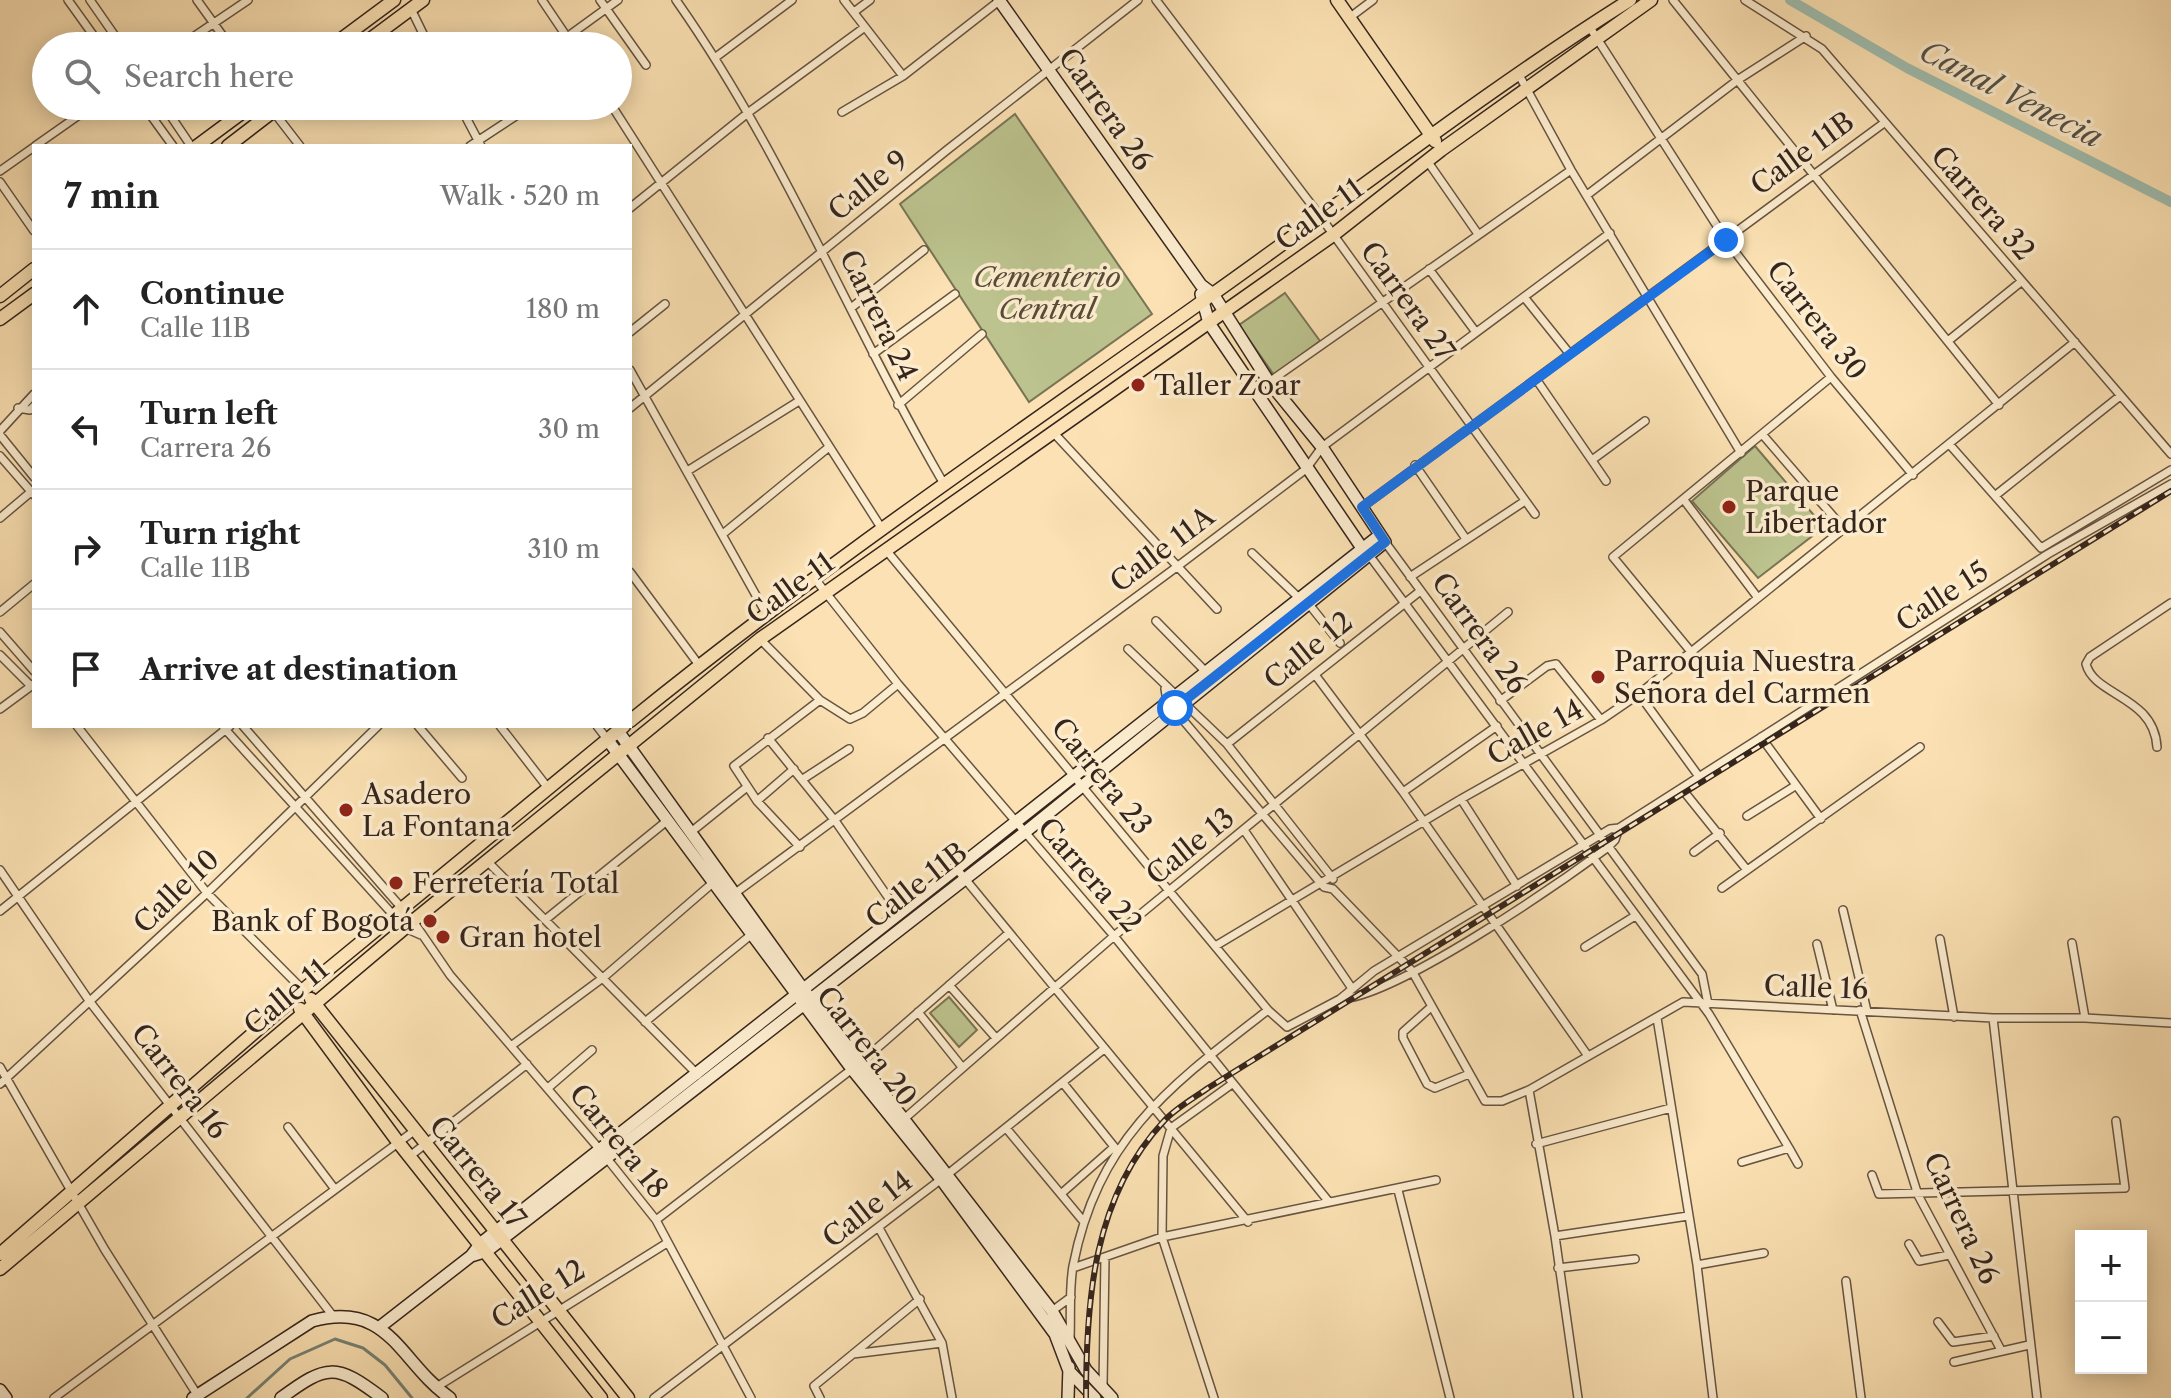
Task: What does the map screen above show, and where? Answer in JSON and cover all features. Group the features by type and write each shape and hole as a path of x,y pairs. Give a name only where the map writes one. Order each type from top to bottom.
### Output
{"main road":[{"path":"351,32 394,0"},
{"path":"380,32 423,0"},
{"path":"1337,0 1441,150"},
{"name":"Calle 11","path":"632,719 699,665 944,484 1431,136 1630,0"},
{"name":"Calle 11","path":"0,1254 76,1196 176,1111 303,1014 617,753 760,639 1333,235 1441,150 1528,91 1651,0"},
{"path":"197,144 231,120"},
{"path":"231,144 262,120"},
{"path":"0,296 32,271"},
{"path":"0,319 32,295"},
{"name":"Calle 11","path":"176,1111 303,990 619,728"},
{"name":"Carrera 17","path":"303,990 628,1398"},
{"name":"Carrera 17","path":"292,1001 398,1142 601,1398"},
{"name":"Calle 11","path":"0,1269 76,1196"}],"street":[{"path":"68,0 91,32"},
{"path":"90,0 112,32"},
{"path":"197,0 220,32"},
{"path":"202,32 248,0"},
{"path":"371,0 379,11"},
{"path":"542,0 564,32"},
{"path":"600,0 622,32"},
{"path":"574,32 618,0"},
{"name":"Carrera 24","path":"676,0 749,112 823,250 898,405 944,484"},
{"path":"716,57 792,0"},
{"path":"844,0 903,76"},
{"path":"854,12 870,0"},
{"path":"842,112 903,76 999,0"},
{"name":"Carrera 26","path":"999,0 1201,285 1213,294 1269,382 1322,447 1419,592 1702,974 1709,1014"},
{"name":"Calle 9","path":"632,406 1049,68 1138,0"},
{"name":"Carrera 27","path":"1156,0 1320,216 1535,514"},
{"path":"1349,18 1373,0"},
{"path":"1673,0 1814,171 1999,405"},
{"name":"Carrera 32","path":"1745,0 1822,49 2171,454"},
{"path":"411,9 422,32"},
{"name":"Carrera 30","path":"1589,26 1726,240 1831,377 1913,475"},
{"path":"632,206 749,112 865,27"},
{"path":"1587,195 1739,79 1806,36"},
{"path":"632,45 646,65"},
{"path":"1519,75 1571,170 1649,295 1741,453"},
{"path":"38,144 72,120"},
{"path":"154,120 172,144"},
{"path":"174,120 192,144"},
{"path":"283,120 299,144"},
{"path":"466,120 476,144 511,120"},
{"path":"621,120 882,530"},
{"name":"Calle 11B","path":"1362,507 1415,465 1726,240 1814,171 1884,123"},
{"path":"0,171 32,148"},
{"path":"1428,162 1478,234"},
{"path":"1269,382 1571,170"},
{"path":"0,182 32,228"},
{"name":"Calle 11A","path":"734,894 836,822 1004,691 1178,566 1306,469 1322,447 1610,233"},
{"path":"851,308 924,250"},
{"path":"1429,269 1475,331"},
{"path":"1948,341 2022,281"},
{"name":"Carrera 26","path":"1201,285 1200,303 1209,323 1306,469 1709,1014 1798,1164"},
{"path":"873,354 955,294"},
{"path":"1524,297 1569,353"},
{"path":"632,330 665,304"},
{"path":"898,405 982,334"},
{"name":"Calle 14","path":"1217,945 1461,799 1601,720 1639,694 2075,342"},
{"path":"632,373 689,470 767,615"},
{"path":"1692,653 1613,557 1831,377"},
{"path":"1536,379 1606,481"},
{"path":"32,396 18,408 0,433 32,474"},
{"path":"1996,495 2120,396"},
{"path":"689,470 799,401"},
{"path":"18,408 32,408"},
{"path":"1592,460 1645,421"},
{"path":"1052,431 1217,609"},
{"path":"1762,434 1844,529"},
{"path":"1950,445 2041,548 2171,470"},
{"path":"724,533 829,447"},
{"path":"0,456 32,491"},
{"path":"1415,465 1466,539"},
{"name":"Calle 15","path":"1287,1027 1340,999 1351,987 1398,957 1700,778 2048,554 2171,484"},
{"path":"0,518 32,493"},
{"path":"1684,500 1758,598"},
{"path":"1410,577 1525,501"},
{"name":"Calle 11B","path":"1174,698 1382,538"},
{"name":"Carrera 23","path":"886,550 1268,1010 1287,1027"},
{"path":"1252,553 1304,601 1340,643"},
{"path":"632,575 699,665"},
{"name":"Carrera 22","path":"815,579 944,739 1114,936 1329,1202"},
{"path":"0,612 32,586"},
{"name":"Calle 12","path":"1227,744 1419,592"},
{"name":"Calle 11B","path":"803,997 899,913 1024,833 1174,698 1304,601"},
{"path":"2157,747 2148,717 2094,676 2086,664 2090,657 2171,603"},
{"name":"Calle 13","path":"904,1119 1114,936 1508,612"},
{"path":"1156,621 1206,672"},
{"path":"0,632 32,669"},
{"path":"760,639 820,700 840,715 856,718 898,684"},
{"path":"1128,649 1174,698 1321,883 1333,889 1412,971 1469,1074 1435,1088 1427,1084 1403,1038 1403,1032 1431,1007"},
{"path":"0,655 32,685 0,709"},
{"path":"1500,701 1547,666 1561,668 1601,720"},
{"path":"1316,676 1403,792 1493,925 1588,1056"},
{"path":"1639,694 1700,778"},
{"path":"1174,698 1227,744 1331,877 1333,889"},
{"path":"800,847 757,801 734,766 820,700"},
{"path":"1403,792 1497,726"},
{"name":"Carrera 17","path":"78,728 207,893 303,990"},
{"path":"0,911 225,728"},
{"name":"Carrera 18","path":"227,728 293,806 421,935 450,975 656,1220 751,1398"},
{"name":"Carrera 18","path":"245,728 399,913"},
{"name":"Calle 10","path":"3,1081 207,893 376,728"},
{"path":"420,728 462,778"},
{"path":"502,728 548,788"},
{"name":"Carrera 20","path":"599,728 752,934 1052,1311 1103,1395"},
{"name":"Carrera 20","path":"619,728 803,997"},
{"path":"1761,737 1821,819"},
{"path":"768,738 836,822 899,913"},
{"path":"1722,888 1920,747"},
{"path":"803,779 849,749"},
{"path":"757,801 794,769"},
{"name":"Calle 11B","path":"381,1326 604,1155 960,873 1015,821 1078,782"},
{"path":"1747,816 1795,786"},
{"path":"691,832 747,787"},
{"path":"1682,789 1747,870"},
{"path":"1461,799 1517,886"},
{"path":"545,920 668,820"},
{"name":"Calle 15","path":"1340,999 1350,999 1412,971 1493,925 1607,848 1615,840 1619,828"},
{"path":"1244,830 1351,987"},
{"path":"1694,852 1720,833"},
{"path":"488,862 701,1079"},
{"name":"Carrera 16","path":"0,870 90,1002 333,1316"},
{"path":"960,873 1248,1222"},
{"path":"511,1046 604,977 715,881"},
{"name":"Carrera 26","path":"1843,910 1864,1010 1918,1195 2001,1350"},
{"path":"1585,947 1635,916"},
{"path":"656,1220 855,1066 1009,933"},
{"path":"645,1022 752,934"},
{"path":"1940,939 1954,1017"},
{"path":"2072,943 2085,1018"},
{"path":"1817,944 1833,1010"},
{"path":"289,979 292,1001"},
{"path":"949,985 996,1038"},
{"name":"Calle 16","path":"1469,1074 1485,1101 1502,1101 1529,1090 1683,1002 1954,1017 2085,1018 2171,1023"},
{"path":"1062,1193 1115,1148 1152,1105 1268,1010"},
{"path":"918,1012 962,1067"},
{"path":"1657,1018 1697,1265 1713,1398"},
{"path":"1993,1018 2037,1398"},
{"name":"Calle 14","path":"654,1398 945,1177 1104,1049"},
{"path":"548,1088 592,1050"},
{"path":"410,1156 527,1064"},
{"name":"Carrera 20","path":"855,1066 904,1119 945,1177 1055,1334 1069,1371 1103,1395"},
{"path":"0,1067 3,1081 76,1196 195,1397 312,1321 333,1316 381,1326 435,1388 450,1398"},
{"path":"1063,1083 1115,1148"},
{"path":"1214,1398 1162,1237 1163,1156 1171,1128 1232,1084"},
{"path":"1529,1090 1536,1144 1555,1236 1578,1398"},
{"path":"1536,1144 1671,1108"},
{"path":"1872,1175 1879,1194 2125,1188 2116,1121"},
{"path":"288,1127 334,1188"},
{"path":"1006,1128 1084,1222"},
{"path":"54,1398 414,1131"},
{"path":"1068,1398 1073,1268 1084,1222 1115,1148"},
{"path":"1742,1162 1789,1148"},
{"path":"1073,1268 1162,1237 1248,1222 1436,1180"},
{"path":"1398,1190 1450,1398"},
{"path":"1555,1236 1688,1216"},
{"path":"879,1228 942,1343 952,1398"},
{"name":"Calle 12","path":"435,1388 667,1243"},
{"path":"1909,1244 1919,1261 1949,1255"},
{"path":"1697,1265 1764,1253"},
{"path":"1103,1395 1105,1257"},
{"path":"1558,1268 1635,1259"},
{"path":"1846,1281 1861,1398"},
{"path":"1052,1311 1071,1297"},
{"path":"820,1398 814,1386 920,1299"},
{"path":"1938,1322 1953,1342 1994,1336"},
{"path":"852,1354 942,1343"},
{"path":"1954,1362 2029,1345"},
{"path":"281,1398 312,1375 330,1372 352,1375 382,1398"},
{"path":"0,1390 6,1398"}],"green space":[{"name":"Cementerio Central","path":"1015,114 1152,314 1029,402 900,204"},
{"path":"1285,293 1320,341 1274,375 1239,325"},
{"name":"Parque Libertador","path":"1755,446 1824,527 1758,578 1692,501"},
{"path":"949,997 977,1030 959,1047 930,1013"}],"waterway":[{"name":"Canal Venecia","path":"1790,0 1907,68 2171,202"},
{"path":"247,1398 290,1359 335,1339 363,1348 385,1365 412,1398"}],"railway":[{"path":"1086,1398 1092,1288 1108,1216 1140,1151 1174,1112 2171,491"}],"place":[{"name":"Taller Zoar","path":"1138,385"},
{"name":"Parque Libertador","path":"1729,507"},
{"name":"Parroquia Nuestra Señora del Carmen","path":"1598,677"},
{"name":"Asadero La Fontana","path":"346,810"},
{"name":"Ferretería Total","path":"396,883"},
{"name":"Bank of Bogotá","path":"430,921"},
{"name":"Gran hotel","path":"443,937"}],"route":[{"path":"1175,708 1385,542 1362,507 1415,465 1726,240"}]}
